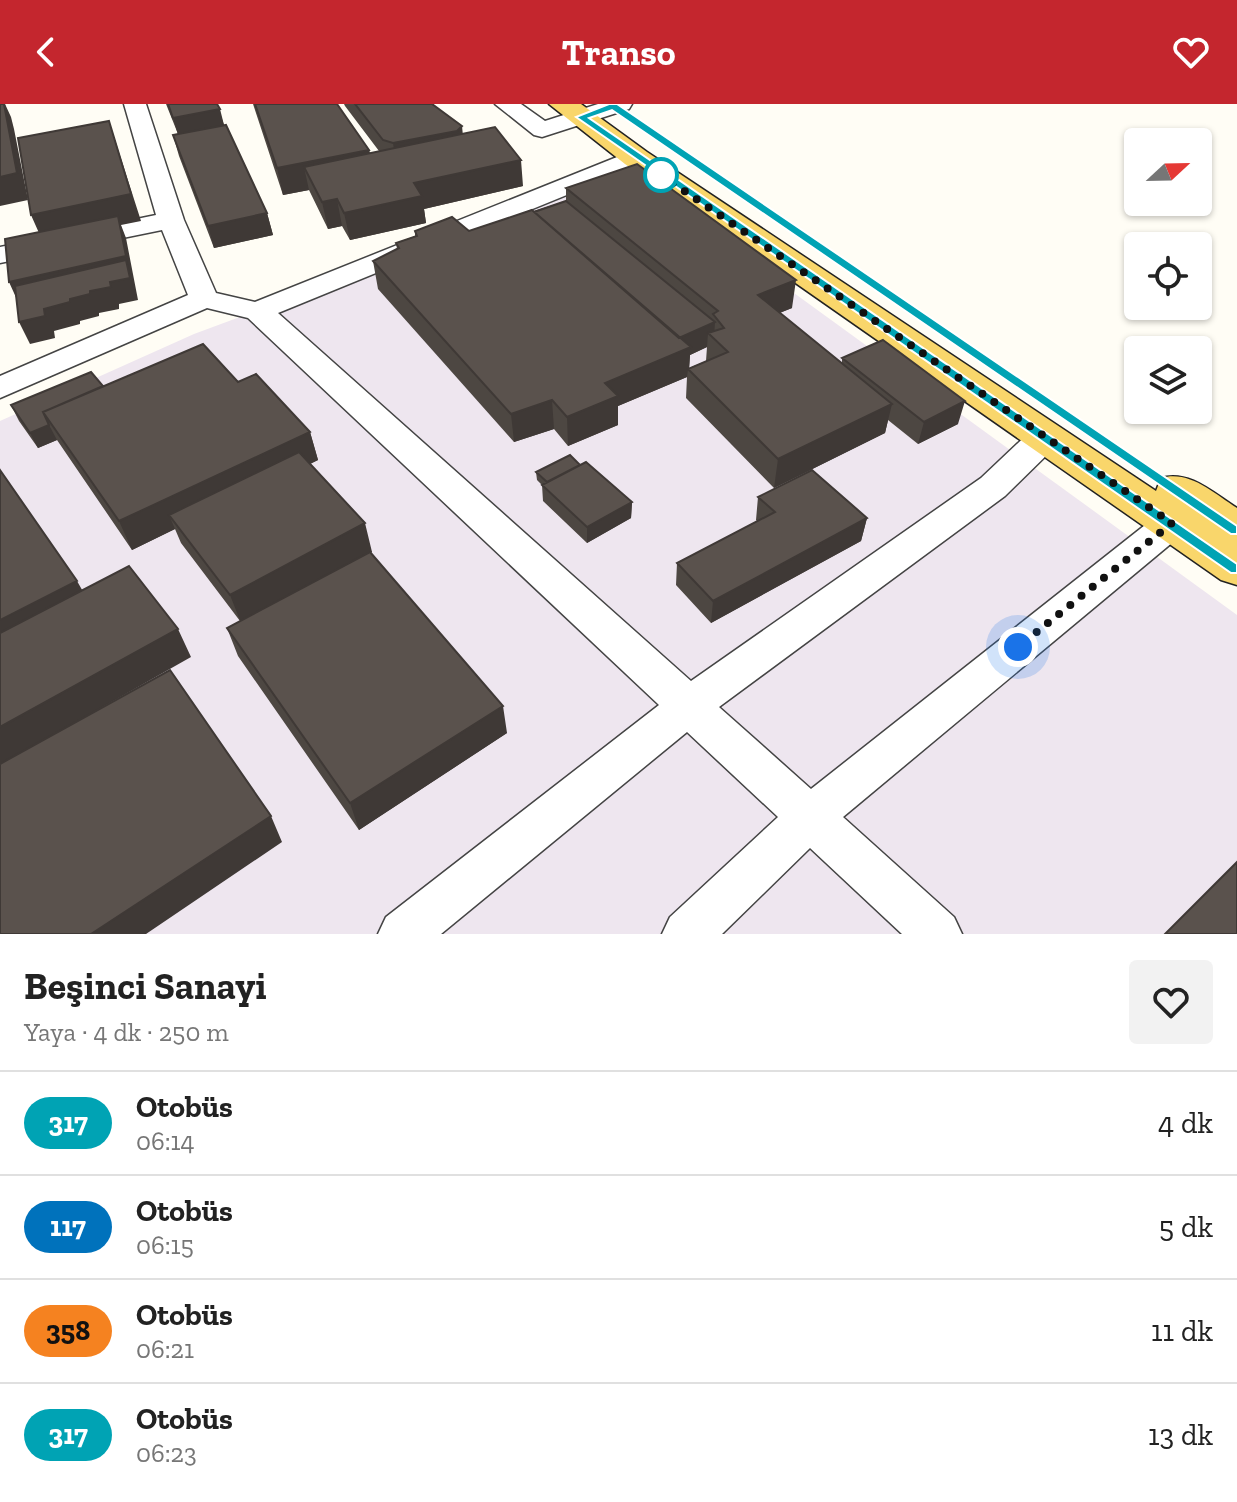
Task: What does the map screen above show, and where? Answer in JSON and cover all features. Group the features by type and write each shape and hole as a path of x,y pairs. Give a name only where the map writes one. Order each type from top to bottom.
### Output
{"main road":[{"path":"597,107 636,158 1237,568"},
{"path":"597,107 1237,530"}],"street":[{"path":"135,104 171,220 204,299"},
{"path":"506,104 542,130 597,107"},
{"path":"258,311 636,158"},
{"path":"0,255 171,220"},
{"path":"0,388 204,299 258,311 937,934"},
{"path":"403,934 688,706 993,487 1046,436"},
{"path":"687,934 810,817 1172,523"}],"shaded area":[{"path":"614,178 648,187 1237,615 1237,934 0,934 0,421 194,334"}],"building":[{"path":"0,104 4,104 17,173 0,177"},
{"path":"168,104 217,104 220,109 173,118"},
{"path":"255,104 337,104 369,150 277,168"},
{"path":"355,104 432,104 462,126 457,131 393,143 383,140"},
{"path":"109,121 131,194 31,215 18,138"},
{"path":"226,125 267,213 208,226 173,135"},
{"path":"495,127 521,160 414,183 422,196 344,213 337,199 322,202 304,167"},
{"path":"637,164 796,280 758,295 892,404 778,459 688,369 728,352 708,333 724,328 713,314 718,311 566,188"},
{"path":"566,201 715,322 679,338 534,212"},
{"path":"532,210 691,347 605,383 618,396 567,417 552,400 511,414 373,261 399,248 396,243 417,236 415,231 452,217 469,231"},
{"path":"118,216 126,256 9,282 5,239"},
{"path":"126,260 130,278 110,282 111,287 90,291 90,294 70,299 70,302 44,309 45,316 19,322 15,286"},
{"path":"883,340 965,401 924,422 842,358"},
{"path":"203,344 238,382 256,374 310,432 119,521 43,412"},
{"path":"91,372 103,386 43,412 49,425 30,433 11,405"},
{"path":"299,452 365,523 230,595 169,515"},
{"path":"570,455 580,465 547,482 536,472"},
{"path":"586,462 632,502 587,527 542,485"},
{"path":"0,470 77,581 0,620"},
{"path":"812,470 867,518 713,601 677,563 775,512 758,497"},
{"path":"370,552 503,706 350,803 227,628"},
{"path":"129,566 178,629 0,727 0,633"},
{"path":"170,670 271,816 91,934 0,934 0,764"},
{"path":"1237,862 1237,934 1165,934"}],"bus line":[{"name":"317","path":"1237,530 613,107 581,117 636,158 1237,568"}],"route":[{"path":"661,175 1172,523 1018,647"}]}
